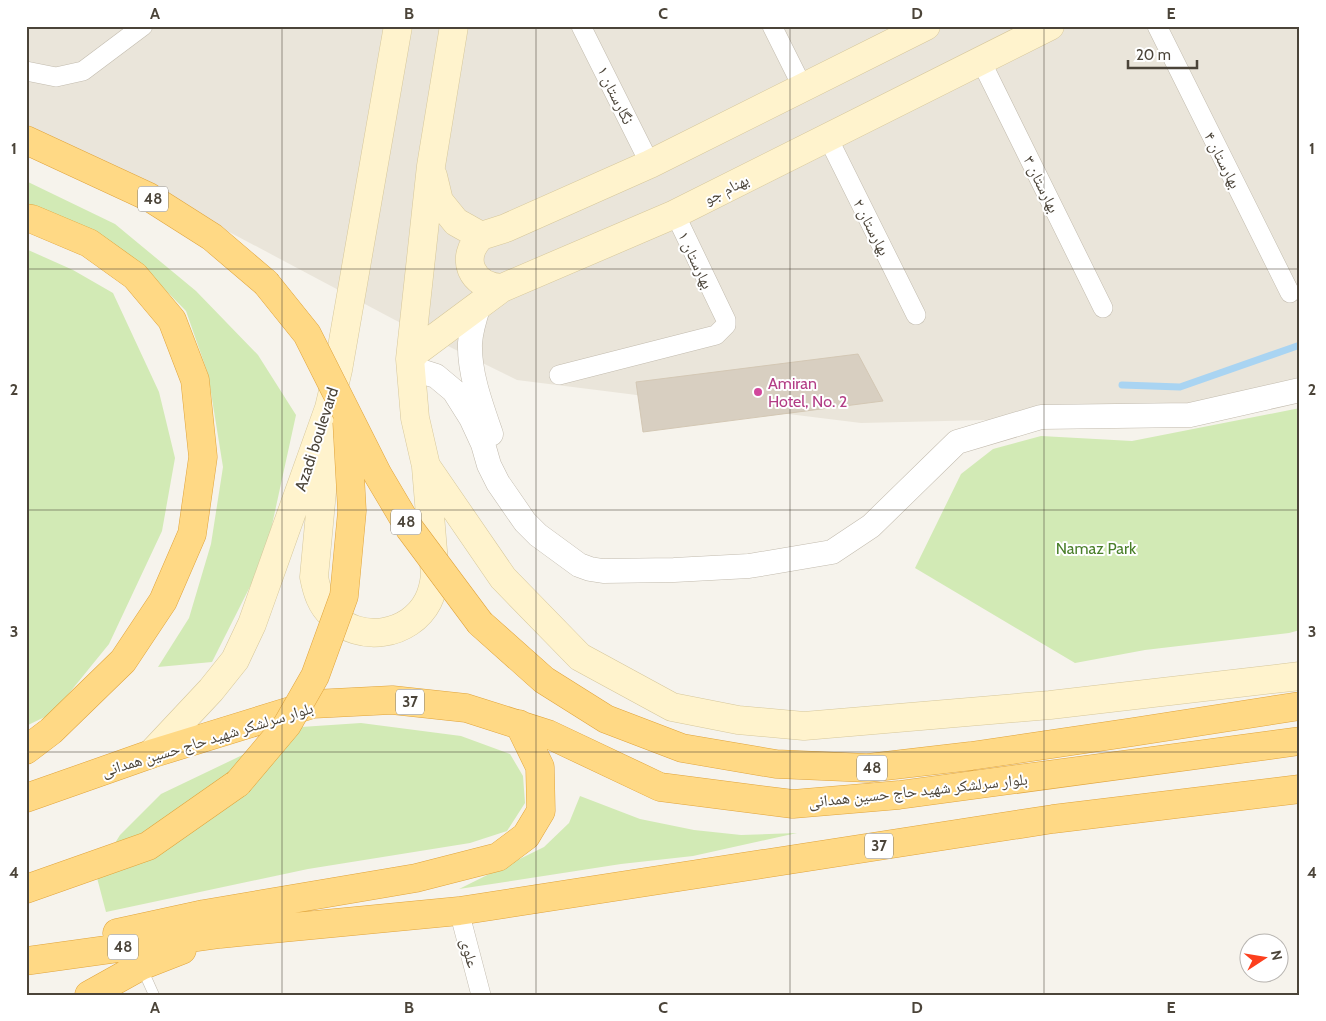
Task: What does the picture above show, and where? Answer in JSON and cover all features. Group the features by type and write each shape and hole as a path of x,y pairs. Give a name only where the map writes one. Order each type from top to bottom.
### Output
{"highway":[{"name":"48","path":"26,140 149,197 212,237 266,283 307,334 338,409 410,529 480,623 544,680 606,719 682,748 776,764 868,768 970,756 1300,706"},
{"path":"26,218 89,243 135,276 172,320 195,380 203,457 192,534 163,601 123,661 51,731 26,750"},
{"path":"26,889 148,846 238,783 287,726 315,676 344,596 352,511 338,409"},
{"name":"بلوار سرلشکر شهید حاج حسین همدانی","path":"26,798 151,754 313,704 392,700 466,708 518,724 548,734 660,786 793,804 899,795 1300,741"},
{"path":"31,960 93,939 169,920 416,878 498,857 526,836 541,811 540,767 518,724"},
{"name":"37","path":"89,995 141,966 220,934 459,911 1053,819 1300,789"},
{"name":"48","path":"31,960 220,934"}],"main road":[{"name":"Azadi boulevard","path":"151,754 211,690 235,660 252,624 338,409 338,370 398,26"},
{"path":"338,409 314,577 317,592 332,616 344,625 357,631 385,632 410,622 420,612 428,601 435,575 426,466 415,418 410,364 430,166 454,26"},
{"path":"502,288 492,288 484,284 476,278 472,270 471,251 475,242 481,236 506,228 650,164 926,26"},
{"name":"بهنام جو","path":"410,364 417,351 502,288 675,214 1050,26"},
{"path":"430,166 439,201 456,222 481,236"},
{"path":"426,466 503,578 580,657 672,708 738,720 804,726 1050,705 1300,676"}],"street":[{"path":"26,71 56,78 83,71 143,26"},
{"name":"نگارستان ۱","path":"581,26 650,164"},
{"path":"772,26 802,88"},
{"name":"بهارستان ۴","path":"1157,26 1290,293"},
{"name":"بهارستان ۳","path":"981,61 1103,308"},
{"name":"بهارستان ۲","path":"828,138 916,315"},
{"name":"بهارستان ۱","path":"559,375 716,335 726,325 726,320 675,214"},
{"path":"479,305 473,323 470,343 472,369 478,396 502,463 535,517 565,544 600,562 674,570"},
{"path":"410,364 436,376 454,392 471,418 498,483 525,522 538,535 578,565 604,571 750,566 832,552 871,526 957,442 1041,417 1190,415 1300,390"},
{"name":"علوی","path":"459,911 481,995"}],"lane":[{"path":"141,966 154,995"}],"shaded area":[{"path":"26,26 1300,26 1300,399 1154,416 861,423 517,380 395,320 26,124"}],"green space":[{"path":"26,181 115,224 196,291 258,355 296,415 265,557 212,662 158,667 189,618 211,544 223,467 208,374 186,311 145,269 26,206"},
{"path":"26,249 73,270 113,293 159,392 175,458 162,531 109,644 53,713 26,726"},
{"name":"Namaz Park","path":"1300,408 1300,630 1289,633 1145,650 1075,663 915,568 961,474 993,449 1041,436 1132,441"},
{"path":"361,723 461,736 510,754 523,776 525,803 507,831 470,843 308,869 106,912 96,874 120,835 161,794 301,727"},
{"path":"580,796 640,819 694,830 741,835 797,833 693,856 621,864 459,889 544,847 569,823"}],"building":[{"name":"Amiran Hotel, No. 2","path":"858,354 883,401 643,432 636,382"}],"waterway":[{"path":"1122,385 1180,387 1300,345"}],"place":[{"name":"Amiran Hotel, No. 2","path":"758,392"}]}
